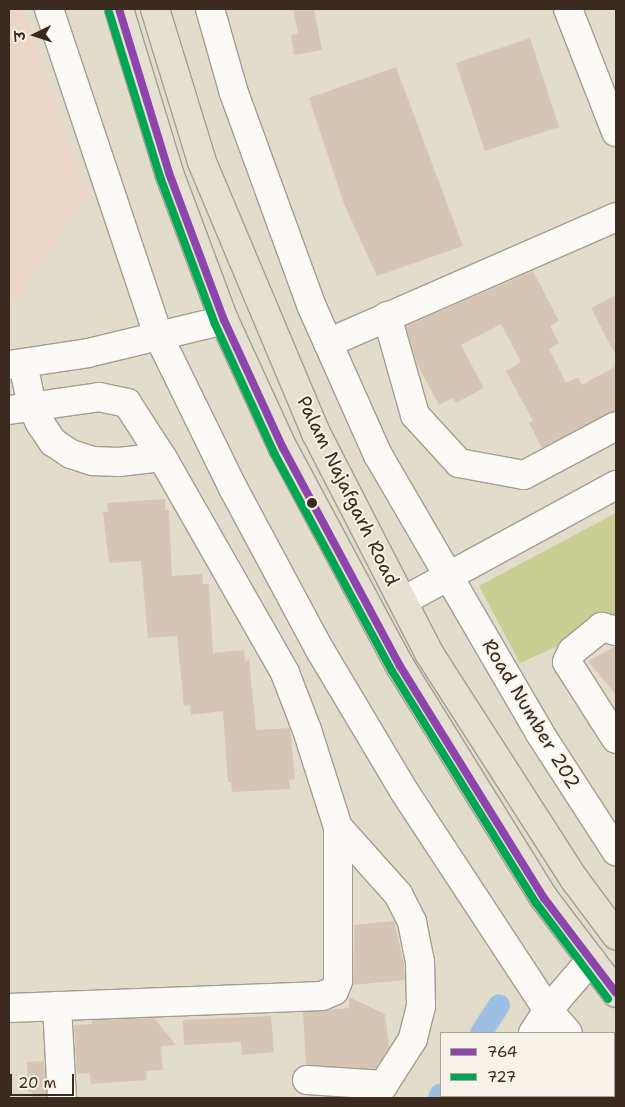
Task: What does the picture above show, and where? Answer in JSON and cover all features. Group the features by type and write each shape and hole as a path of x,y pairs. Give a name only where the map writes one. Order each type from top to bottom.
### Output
{"main road":[{"name":"Palam Najafgarh Road","path":"118,9 169,173 224,320 283,448 400,666 544,898 616,993"},
{"name":"Palam Najafgarh Road","path":"155,9 202,162 316,434 430,653 576,880 616,935"}],"street":[{"path":"49,9 160,337 233,488 320,650 404,791 548,1010 567,1032"},
{"name":"Road Number 202","path":"210,9 234,93 328,342 378,456 539,732 616,851"},
{"path":"568,9 616,132"},
{"path":"328,342 616,217"},
{"path":"387,316 415,415 459,463 524,475 616,426"},
{"path":"162,457 119,462 93,461 71,454 53,442 20,408 16,365 160,337 224,320"},
{"path":"9,1008 322,996 334,991 338,981 338,827 308,730 285,673 138,415 128,403 117,398 99,397 20,408"},
{"path":"403,601 616,485"},
{"path":"616,631 602,627 572,651 567,662 616,739"},
{"path":"307,1080 380,1092 413,1039 422,1006 420,962 412,922 398,894 338,827"},
{"path":"534,1032 548,1010 591,960"},
{"path":"57,1006 62,1098"}],"shaded area":[{"path":"9,9 23,9 87,193 9,310"}],"green space":[{"path":"616,513 616,620 520,663 479,586"}],"building":[{"path":"293,9 314,9 322,50 294,55 291,35 298,33"},
{"path":"530,38 559,127 485,151 456,63"},
{"path":"396,67 463,246 377,276 344,204 309,98"},
{"path":"533,271 559,321 550,326 559,343 549,349 566,383 578,377 582,385 616,366 616,410 542,448 529,423 533,421 506,371 521,362 501,324 461,345 484,388 456,403 453,398 439,405 416,362 406,326"},
{"path":"616,295 616,356 591,308"},
{"path":"165,499 165,510 169,510 172,576 202,574 203,584 209,584 213,653 244,650 245,661 249,660 256,730 290,728 295,779 289,780 290,789 232,792 231,782 228,782 223,711 191,715 190,705 184,706 177,636 148,638 141,561 109,563 103,512 108,512 107,503"},
{"path":"616,646 616,695 588,661"},
{"path":"394,921 404,964 405,980 353,985 354,925"},
{"path":"349,997 385,1014 389,1048 375,1069 306,1065 303,1012 349,1008"},
{"path":"271,1016 274,1052 242,1055 241,1042 184,1045 183,1020"},
{"path":"154,1018 176,1045 161,1046 163,1070 146,1071 147,1080 91,1084 90,1073 77,1074 74,1025 92,1024 92,1020"},
{"path":"44,1061 46,1097 32,1098 32,1092 28,1092 27,1062"}],"waterway":[{"path":"482,1032 499,1005"}],"transit line":[{"name":"764","path":"119,9 169,173 224,320 283,448 400,666 544,898 616,993"},
{"name":"727","path":"109,12 160,177 215,324 274,453 392,671 536,903 608,999"}]}
